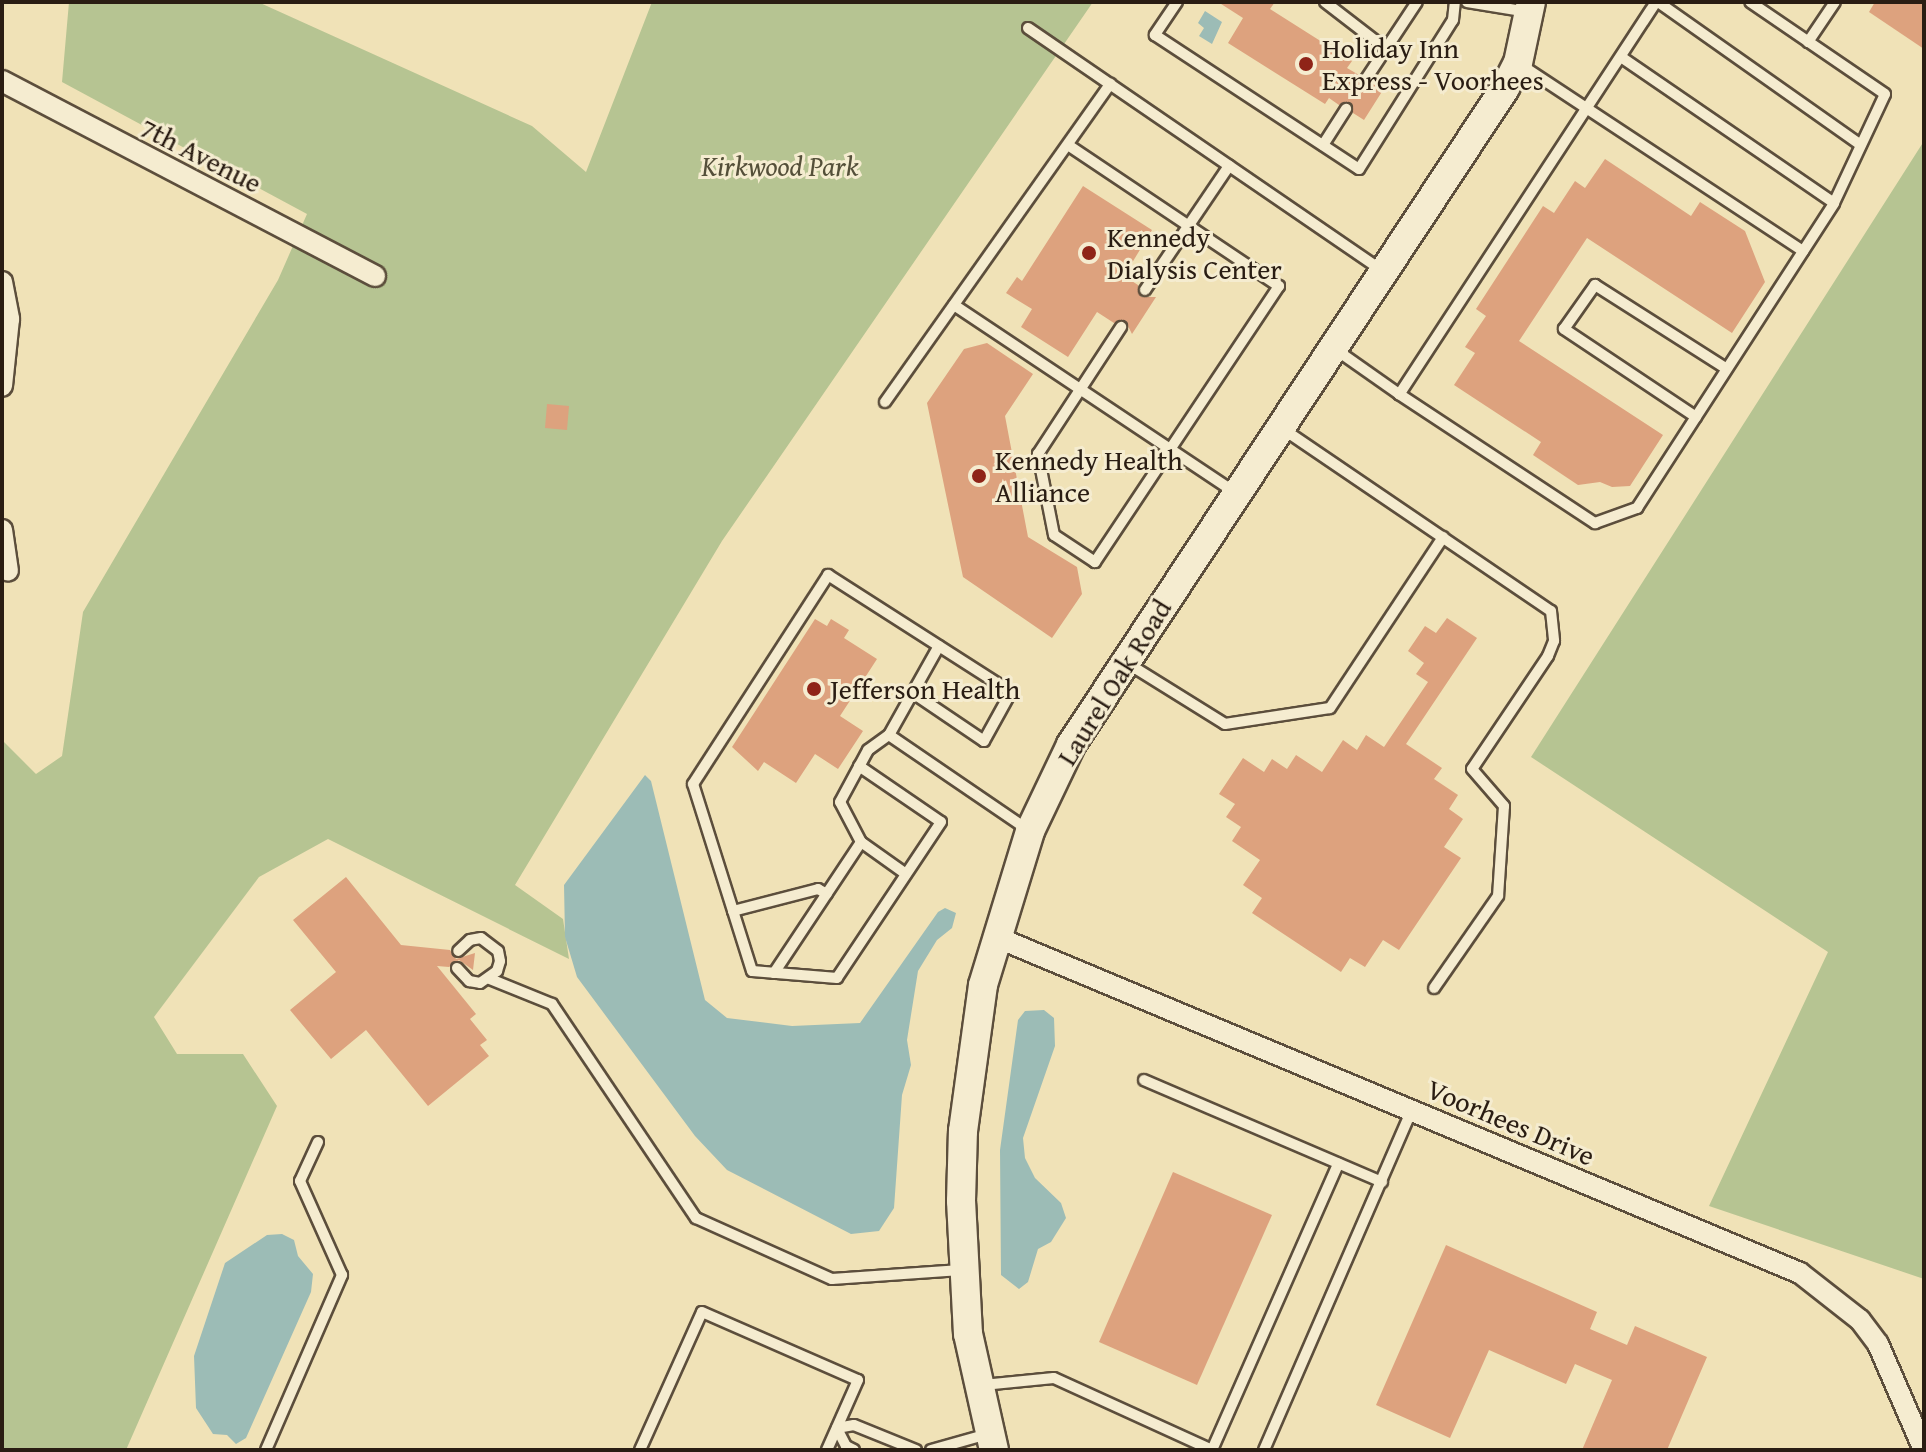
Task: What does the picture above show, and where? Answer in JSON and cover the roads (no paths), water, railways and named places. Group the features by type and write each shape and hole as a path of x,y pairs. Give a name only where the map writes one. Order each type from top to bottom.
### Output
{"street":[{"name":"Laurel Oak Road","path":"991,1442 977,1386 963,1270 963,1131 971,1051 996,937 1030,831 1071,745 1236,493 1386,273 1518,63 1530,7"},
{"name":"7th Avenue","path":"2,81 375,276"},
{"path":"2,282 9,319 2,386"},
{"path":"2,530 8,571"},
{"name":"Voorhees Drive","path":"996,937 1800,1273 1826,1290 1878,1344 1924,1450"}],"lane":[{"path":"1177,2 1155,35 1359,169 1453,20 1455,2"},
{"path":"1325,2 1386,49"},
{"path":"1366,79 1417,2"},
{"path":"1467,2 1530,7"},
{"path":"1399,394 1657,2 1861,145"},
{"path":"1335,349 1595,523 1637,508 1834,203 1885,94 1751,2"},
{"path":"1808,42 1835,2"},
{"path":"1028,28 1386,273"},
{"path":"1621,57 1834,203"},
{"path":"1518,63 1588,106 1803,251"},
{"path":"885,402 1110,84"},
{"path":"1323,145 1346,109"},
{"path":"1068,145 1279,286 1095,562 1054,535 1038,454 1121,327"},
{"path":"1145,290 1229,166"},
{"path":"1696,417 1564,329 1595,285 1727,369"},
{"path":"954,305 1236,493"},
{"path":"1281,428 1551,611 1554,626 1548,656 1472,769 1504,806 1498,896 1434,988"},
{"path":"1125,662 1225,724 1330,708 1443,537"},
{"path":"859,766 941,822 837,978 752,971 693,784 828,575 1011,692 984,741 913,693"},
{"path":"906,874 861,842 840,802 868,750 889,735 939,646"},
{"path":"889,735 1030,831"},
{"path":"774,973 861,842"},
{"path":"733,911 818,889 827,894"},
{"path":"458,951 470,940 491,943 500,961 490,979"},
{"path":"457,968 469,981 490,979 552,1004 696,1218 832,1279 963,1270"},
{"path":"1144,1080 1382,1182"},
{"path":"1264,1450 1412,1110"},
{"path":"266,1450 342,1275 300,1181 318,1142"},
{"path":"977,1386 1054,1378 1212,1450 1338,1164"},
{"path":"640,1450 702,1312 858,1380 827,1450"},
{"path":"837,1428 854,1425 916,1450"},
{"path":"837,1428 846,1446 854,1450"},
{"path":"931,1450 991,1442"}],"water":[{"path":"1205,11 1222,22 1212,44 1199,36 1204,28 1198,23"},
{"path":"645,775 651,781 705,1000 727,1018 792,1026 860,1023 938,912 945,908 956,913 952,928 937,940 918,971 907,1040 911,1065 902,1095 894,1208 879,1231 851,1234 727,1170 695,1136 577,977 565,937 564,885"},
{"path":"1044,1010 1054,1018 1055,1046 1023,1138 1025,1158 1035,1178 1061,1203 1066,1218 1051,1242 1038,1249 1028,1282 1019,1289 1001,1275 1000,1150 1018,1020 1025,1011"},
{"path":"282,1234 294,1240 298,1256 313,1274 311,1292 246,1438 236,1444 227,1435 213,1434 196,1408 194,1356 225,1263 267,1235"}],"place":[{"name":"Holiday Inn Express - Voorhees","path":"1306,64"},
{"name":"Kennedy Dialysis Center","path":"1089,253"},
{"name":"Kennedy Health Alliance","path":"979,476"},
{"name":"Jefferson Health","path":"814,689"}],"park label":[{"name":"Kirkwood Park","path":"780,166"}]}
